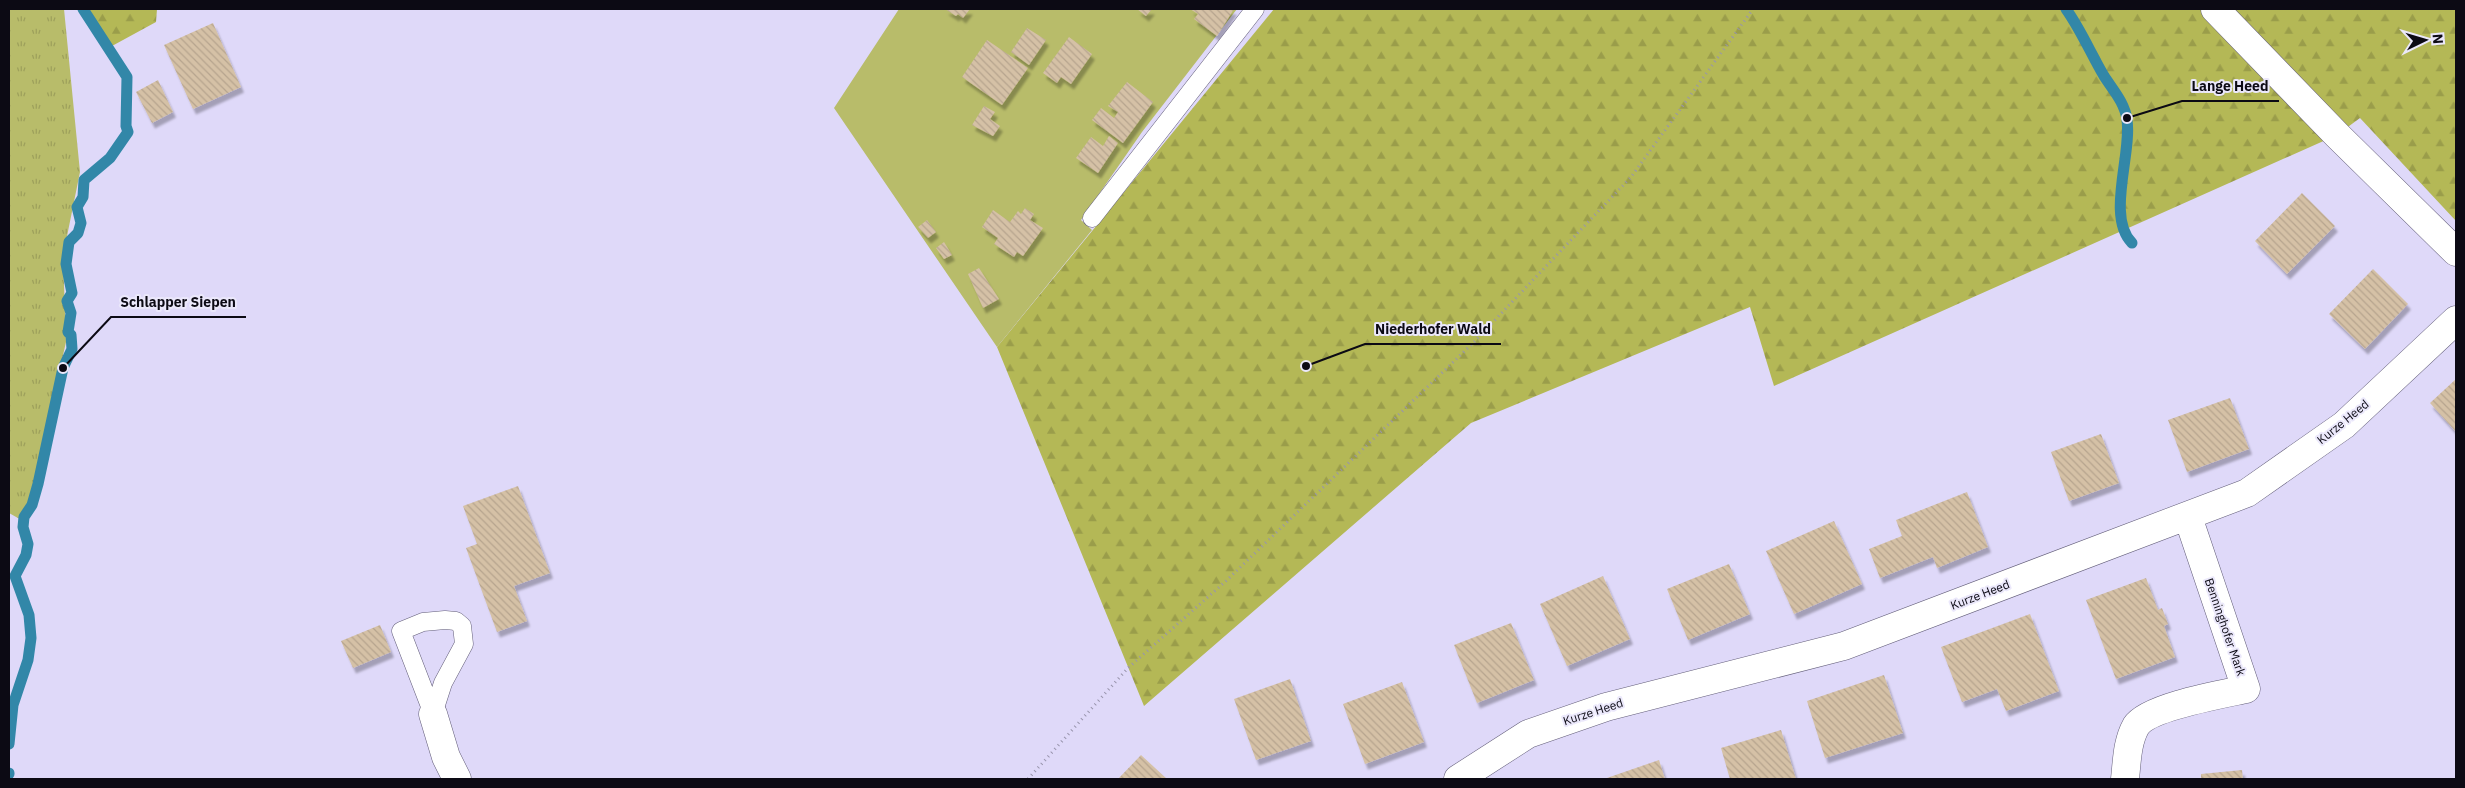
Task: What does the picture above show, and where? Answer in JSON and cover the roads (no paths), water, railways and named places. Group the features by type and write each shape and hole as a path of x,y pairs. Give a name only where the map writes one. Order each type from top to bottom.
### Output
{"street":[{"path":"2215,9 2337,135 2456,252"},
{"name":"Kurze Heed","path":"1458,779 1528,734 1536,731 1606,707 1844,646 2247,493 2344,425 2456,320"},
{"name":"Benninghofer Mark","path":"2125,779 2129,746 2137,724 2156,713 2192,701 2246,689 2188,517"},
{"path":"433,714 446,757 458,779"}],"lane":[{"path":"1092,218 1255,9"},
{"path":"456,621 462,626 464,644 443,683 433,714 401,631 423,622 456,621"}],"waterway":[{"path":"9,744 13,705 28,660 31,638 29,615 15,576 26,555 28,544 23,527 24,517 32,505 63,368 72,349 71,335 68,332 71,313 67,301 72,293 66,264 69,242 78,233 81,223 77,207 83,197 84,180 110,158 128,132 126,126 127,77 83,9"},
{"path":"2066,9 2126,114 2128,134 2120,202 2121,218 2125,232 2132,243"}],"place":[{"name":"Lange Heed","path":"2127,118"},
{"name":"Niederhofer Wald","path":"1306,366"},
{"name":"Schlapper Siepen","path":"63,368"}]}
